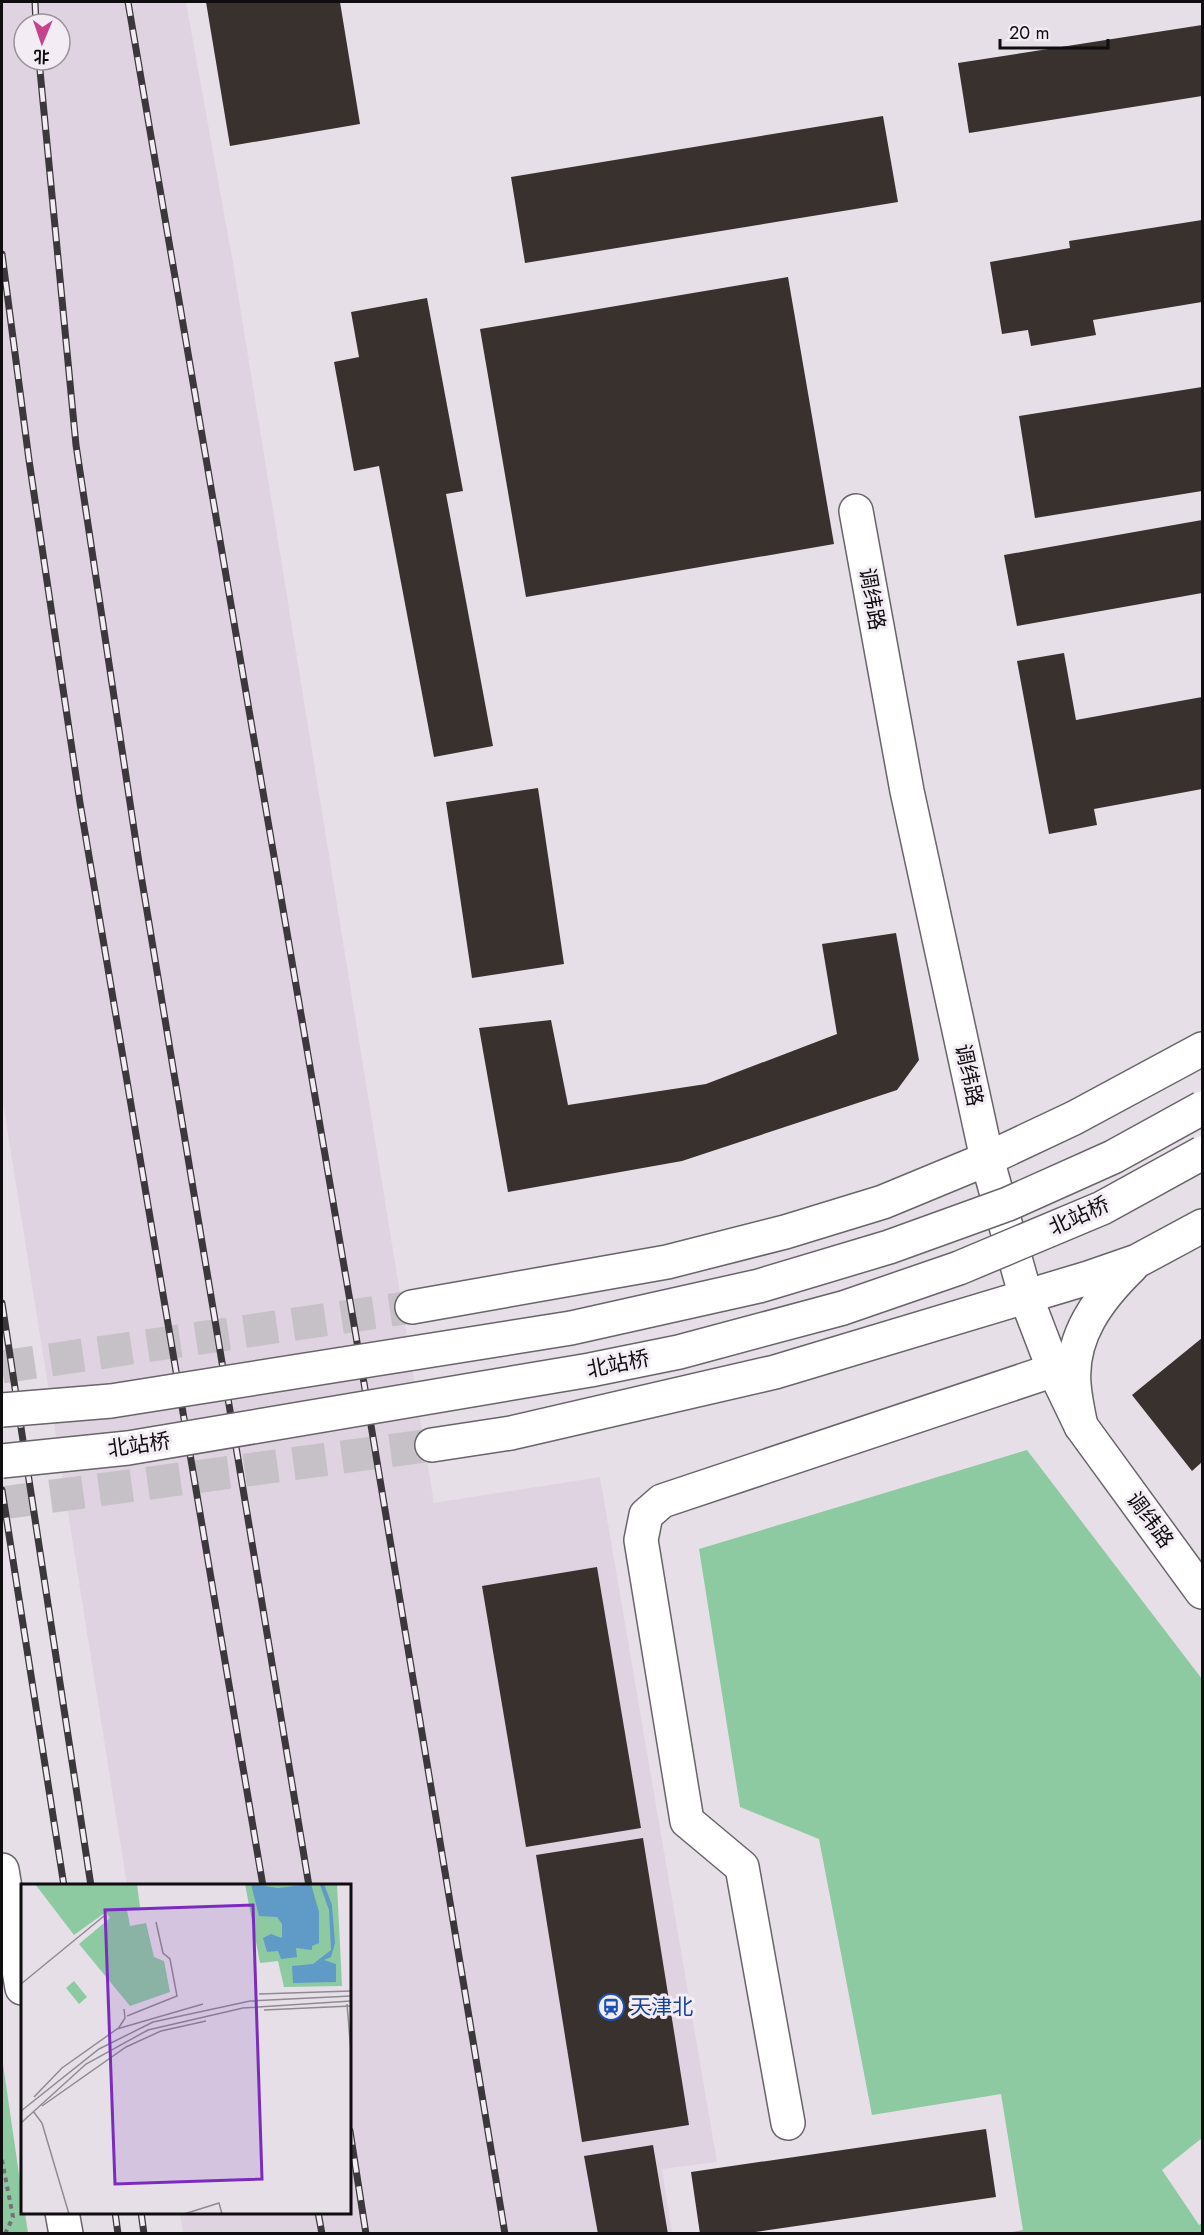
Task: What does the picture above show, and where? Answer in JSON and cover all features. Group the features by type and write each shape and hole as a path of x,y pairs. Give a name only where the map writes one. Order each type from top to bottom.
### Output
{"main road":[{"name":"调纬路","path":"856,511 907,791 987,1159 1026,1298 1054,1370 1081,1426 1203,1592"},
{"path":"412,1307 667,1262 763,1238 883,1202 987,1159 1074,1118 1203,1049"},
{"name":"北站桥","path":"2,1410 111,1401 559,1330 759,1286 889,1247 1008,1204 1113,1157 1203,1108"},
{"name":"北站桥","path":"2,1461 128,1448 590,1370 679,1352 843,1308 959,1268 1102,1208 1203,1153"},
{"path":"432,1445 511,1433 775,1372 1026,1298 1137,1261 1203,1226"},
{"path":"1081,1426 1073,1383 1076,1351 1088,1319 1107,1291 1137,1261"},
{"path":"788,2123 742,1867 687,1821 641,1540 646,1515 662,1501 1054,1370"},
{"path":"2,1870 21,1982"},
{"path":"62,2214 66,2234"}],"path":[{"path":"2,2160 13,2217 5,2234"}],"shaded area":[{"path":"2,2 186,2 233,263 434,1503 600,1477 717,2162 662,2169 672,2233 183,2233 180,2214 351,2214 351,1884 127,1884 2,1096"}],"green space":[{"path":"1027,1450 1202,1679 1202,2138 1162,2170 1199,2225 1202,2223 1202,2233 1006,2233 1023,2230 1001,2094 872,2115 819,1839 740,1807 699,1549"},
{"path":"2,2057 21,2188 21,2214 25,2214 28,2233 2,2233"}],"building":[{"path":"206,2 340,2 360,124 230,146"},
{"path":"1202,25 1202,96 969,133 958,63"},
{"path":"883,116 898,202 525,263 511,177"},
{"path":"1202,220 1202,302 1093,320 1096,335 1031,346 1028,330 1002,334 990,262 1070,248 1069,241"},
{"path":"788,277 834,544 526,597 480,329"},
{"path":"427,298 463,491 446,494 493,746 434,757 379,466 354,471 334,362 359,357 351,312"},
{"path":"1202,387 1202,491 1035,518 1019,416"},
{"path":"1202,520 1202,593 1017,626 1004,555"},
{"path":"1064,653 1076,720 1202,697 1202,789 1094,809 1097,825 1049,834 1017,661"},
{"path":"538,788 564,964 472,978 446,802"},
{"path":"896,933 919,1060 897,1090 682,1161 508,1192 479,1028 551,1020 568,1105 706,1084 837,1034 822,944"},
{"path":"1202,1338 1202,1462 1192,1471 1132,1395"},
{"path":"597,1567 641,1828 526,1847 482,1586"},
{"path":"643,1838 689,2125 582,2142 536,1855"},
{"path":"986,2129 996,2197 742,2234 700,2234 691,2172"},
{"path":"653,2145 668,2234 598,2234 584,2156"}],"tunnel":[{"path":"2,1367 412,1307"},
{"path":"2,1503 432,1445"}],"railway":[{"path":"35,2 35,12"},
{"path":"128,2 364,1383 505,2234"},
{"path":"40,72 76,445 140,869 309,1884"},
{"path":"2,254 29,460 80,803 263,1884"},
{"path":"2,1303 91,1884"},
{"path":"2,1490 64,1884"},
{"path":"351,2137 366,2234"},
{"path":"115,2214 118,2234"},
{"path":"141,2214 144,2234"},
{"path":"318,2214 322,2234"}],"place":[{"name":"天津北","path":"611,2007"}]}
